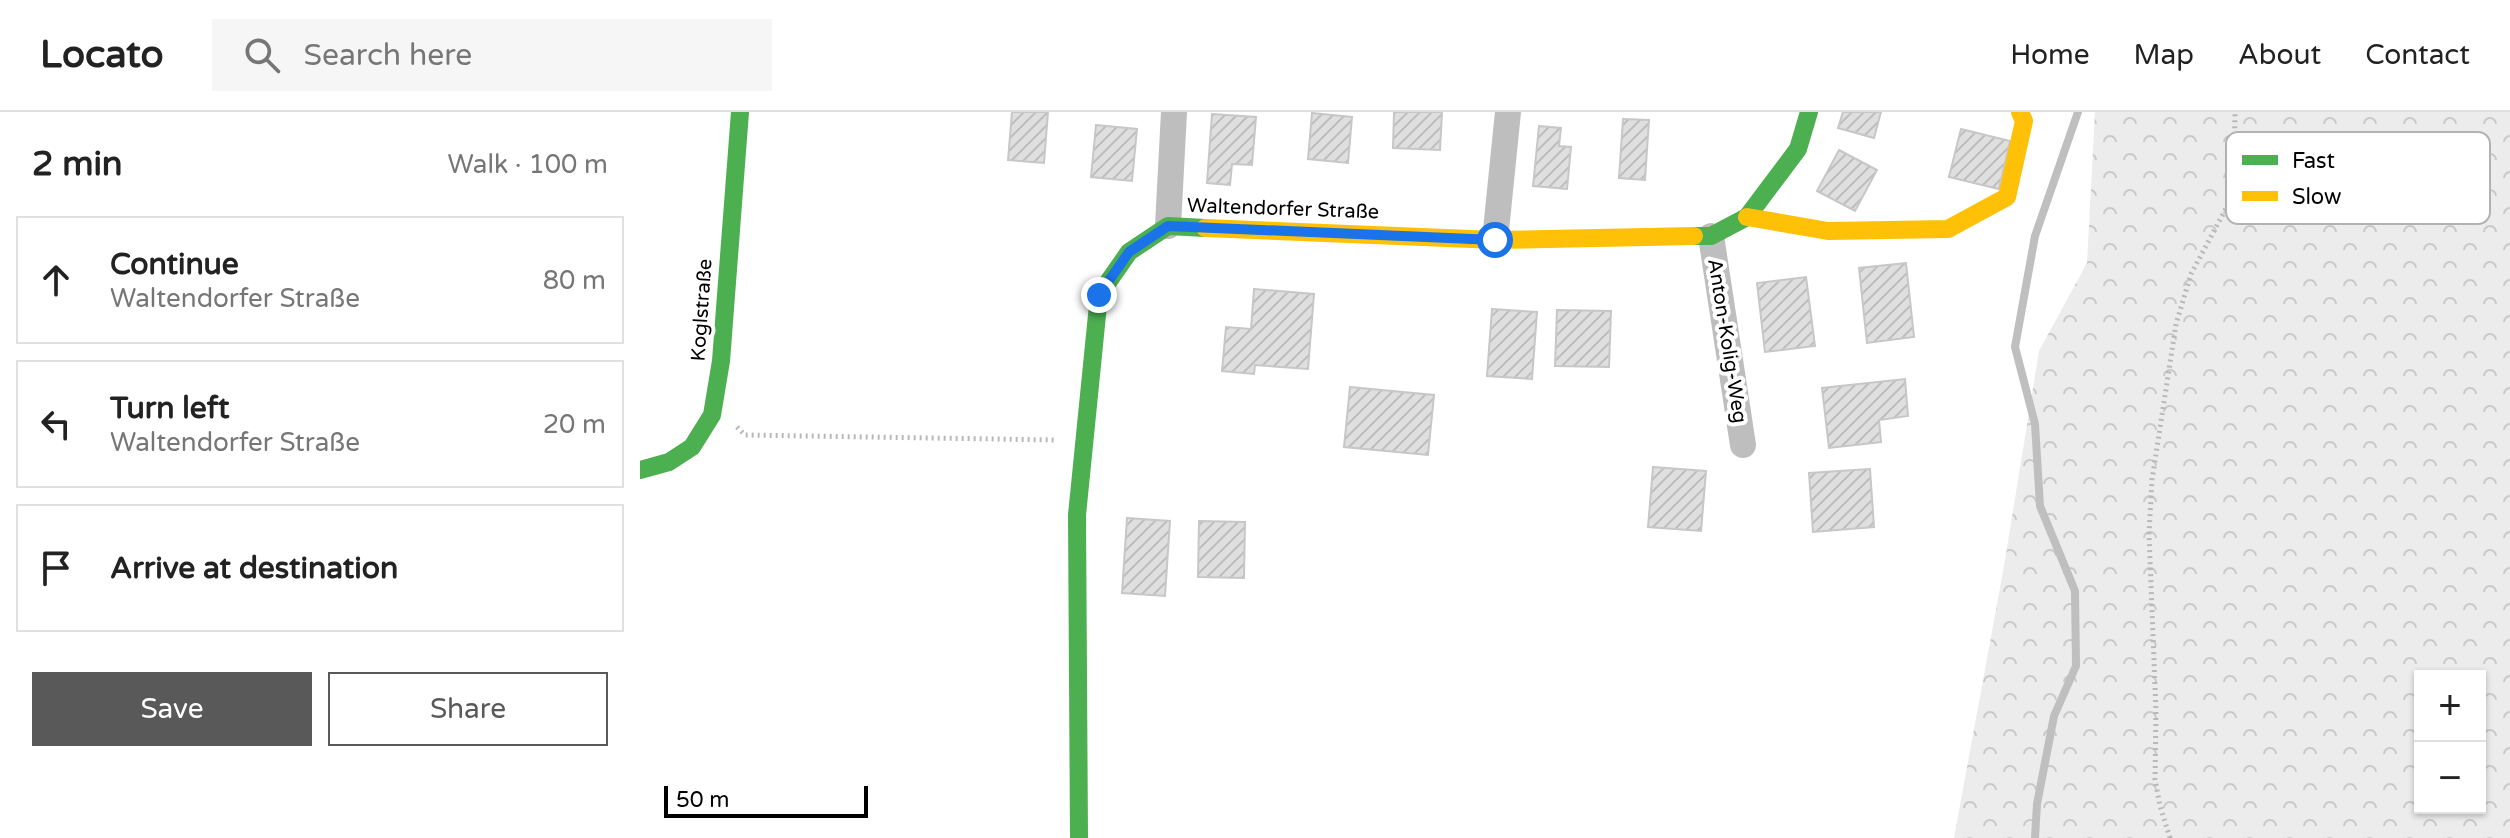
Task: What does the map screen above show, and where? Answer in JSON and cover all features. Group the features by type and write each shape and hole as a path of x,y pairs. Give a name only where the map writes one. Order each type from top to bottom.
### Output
{"street":[{"name":"Koglstraße","path":"640,470 669,462 692,447 712,415 721,361 740,112"},
{"path":"1168,226 1174,112"},
{"path":"1495,240 1508,112"},
{"name":"Waltendorfer Straße","path":"1079,838 1077,515 1099,295 1129,252 1168,226 1495,240 1711,236 1747,217 1798,149 1809,112"},
{"path":"1747,217 1828,231 1948,229 2007,197 2024,121 2020,112"},
{"name":"Anton-Kolig-Weg","path":"1711,236 1743,445"}],"path":[{"path":"2235,112 2235,132"},
{"path":"2170,838 2155,779 2156,712 2149,534 2152,480 2176,324 2191,274 2226,208"},
{"path":"714,403 745,435 1085,441"}],"green space":[{"path":"2095,112 2510,112 2510,838 1954,838 2004,566 2039,351 2087,263"}],"building":[{"path":"1012,112 1048,112 1044,163 1008,160"},
{"path":"1394,112 1442,112 1440,150 1393,148"},
{"path":"1843,112 1881,112 1874,138 1838,128"},
{"path":"1312,113 1352,117 1348,163 1308,159"},
{"path":"1212,114 1256,117 1252,165 1232,164 1230,185 1207,183"},
{"path":"1623,119 1649,120 1645,180 1619,178"},
{"path":"1096,125 1137,129 1132,181 1091,177"},
{"path":"1539,126 1561,128 1559,146 1571,147 1567,189 1533,186"},
{"path":"1961,129 2010,141 1999,189 1949,177"},
{"path":"1839,150 1877,170 1855,211 1817,191"},
{"path":"1906,263 1914,337 1867,343 1859,268"},
{"path":"1806,277 1815,346 1765,352 1757,283"},
{"path":"1254,289 1314,294 1308,369 1255,365 1254,374 1222,371 1226,327 1251,329"},
{"path":"1492,309 1537,312 1532,379 1487,376"},
{"path":"1557,310 1611,311 1609,367 1555,366"},
{"path":"1905,379 1908,416 1879,420 1881,442 1829,448 1822,388"},
{"path":"1350,387 1434,395 1428,455 1344,447"},
{"path":"1653,467 1706,471 1701,531 1648,527"},
{"path":"1870,469 1874,527 1813,532 1809,473"},
{"path":"1127,518 1170,521 1165,596 1122,593"},
{"path":"1199,521 1245,522 1244,578 1198,577"}],"waterway":[{"path":"2035,838 2037,804 2054,716 2076,666 2075,591 2040,506 2035,424 2015,347 2035,236 2078,112"}],"traffic: fast":[{"path":"640,470 669,462 692,447 712,415 721,361 740,112"},
{"path":"1694,236 1711,236 1747,217 1798,149 1809,112"},
{"path":"1079,838 1077,515 1099,295 1129,252 1168,226 1205,228"}],"traffic: slow":[{"path":"1747,217 1828,231 1948,229 2007,197 2024,121 2020,112"},
{"path":"1205,228 1495,240 1694,236"}],"route":[{"path":"1099,295 1129,252 1168,226 1495,240"}]}
